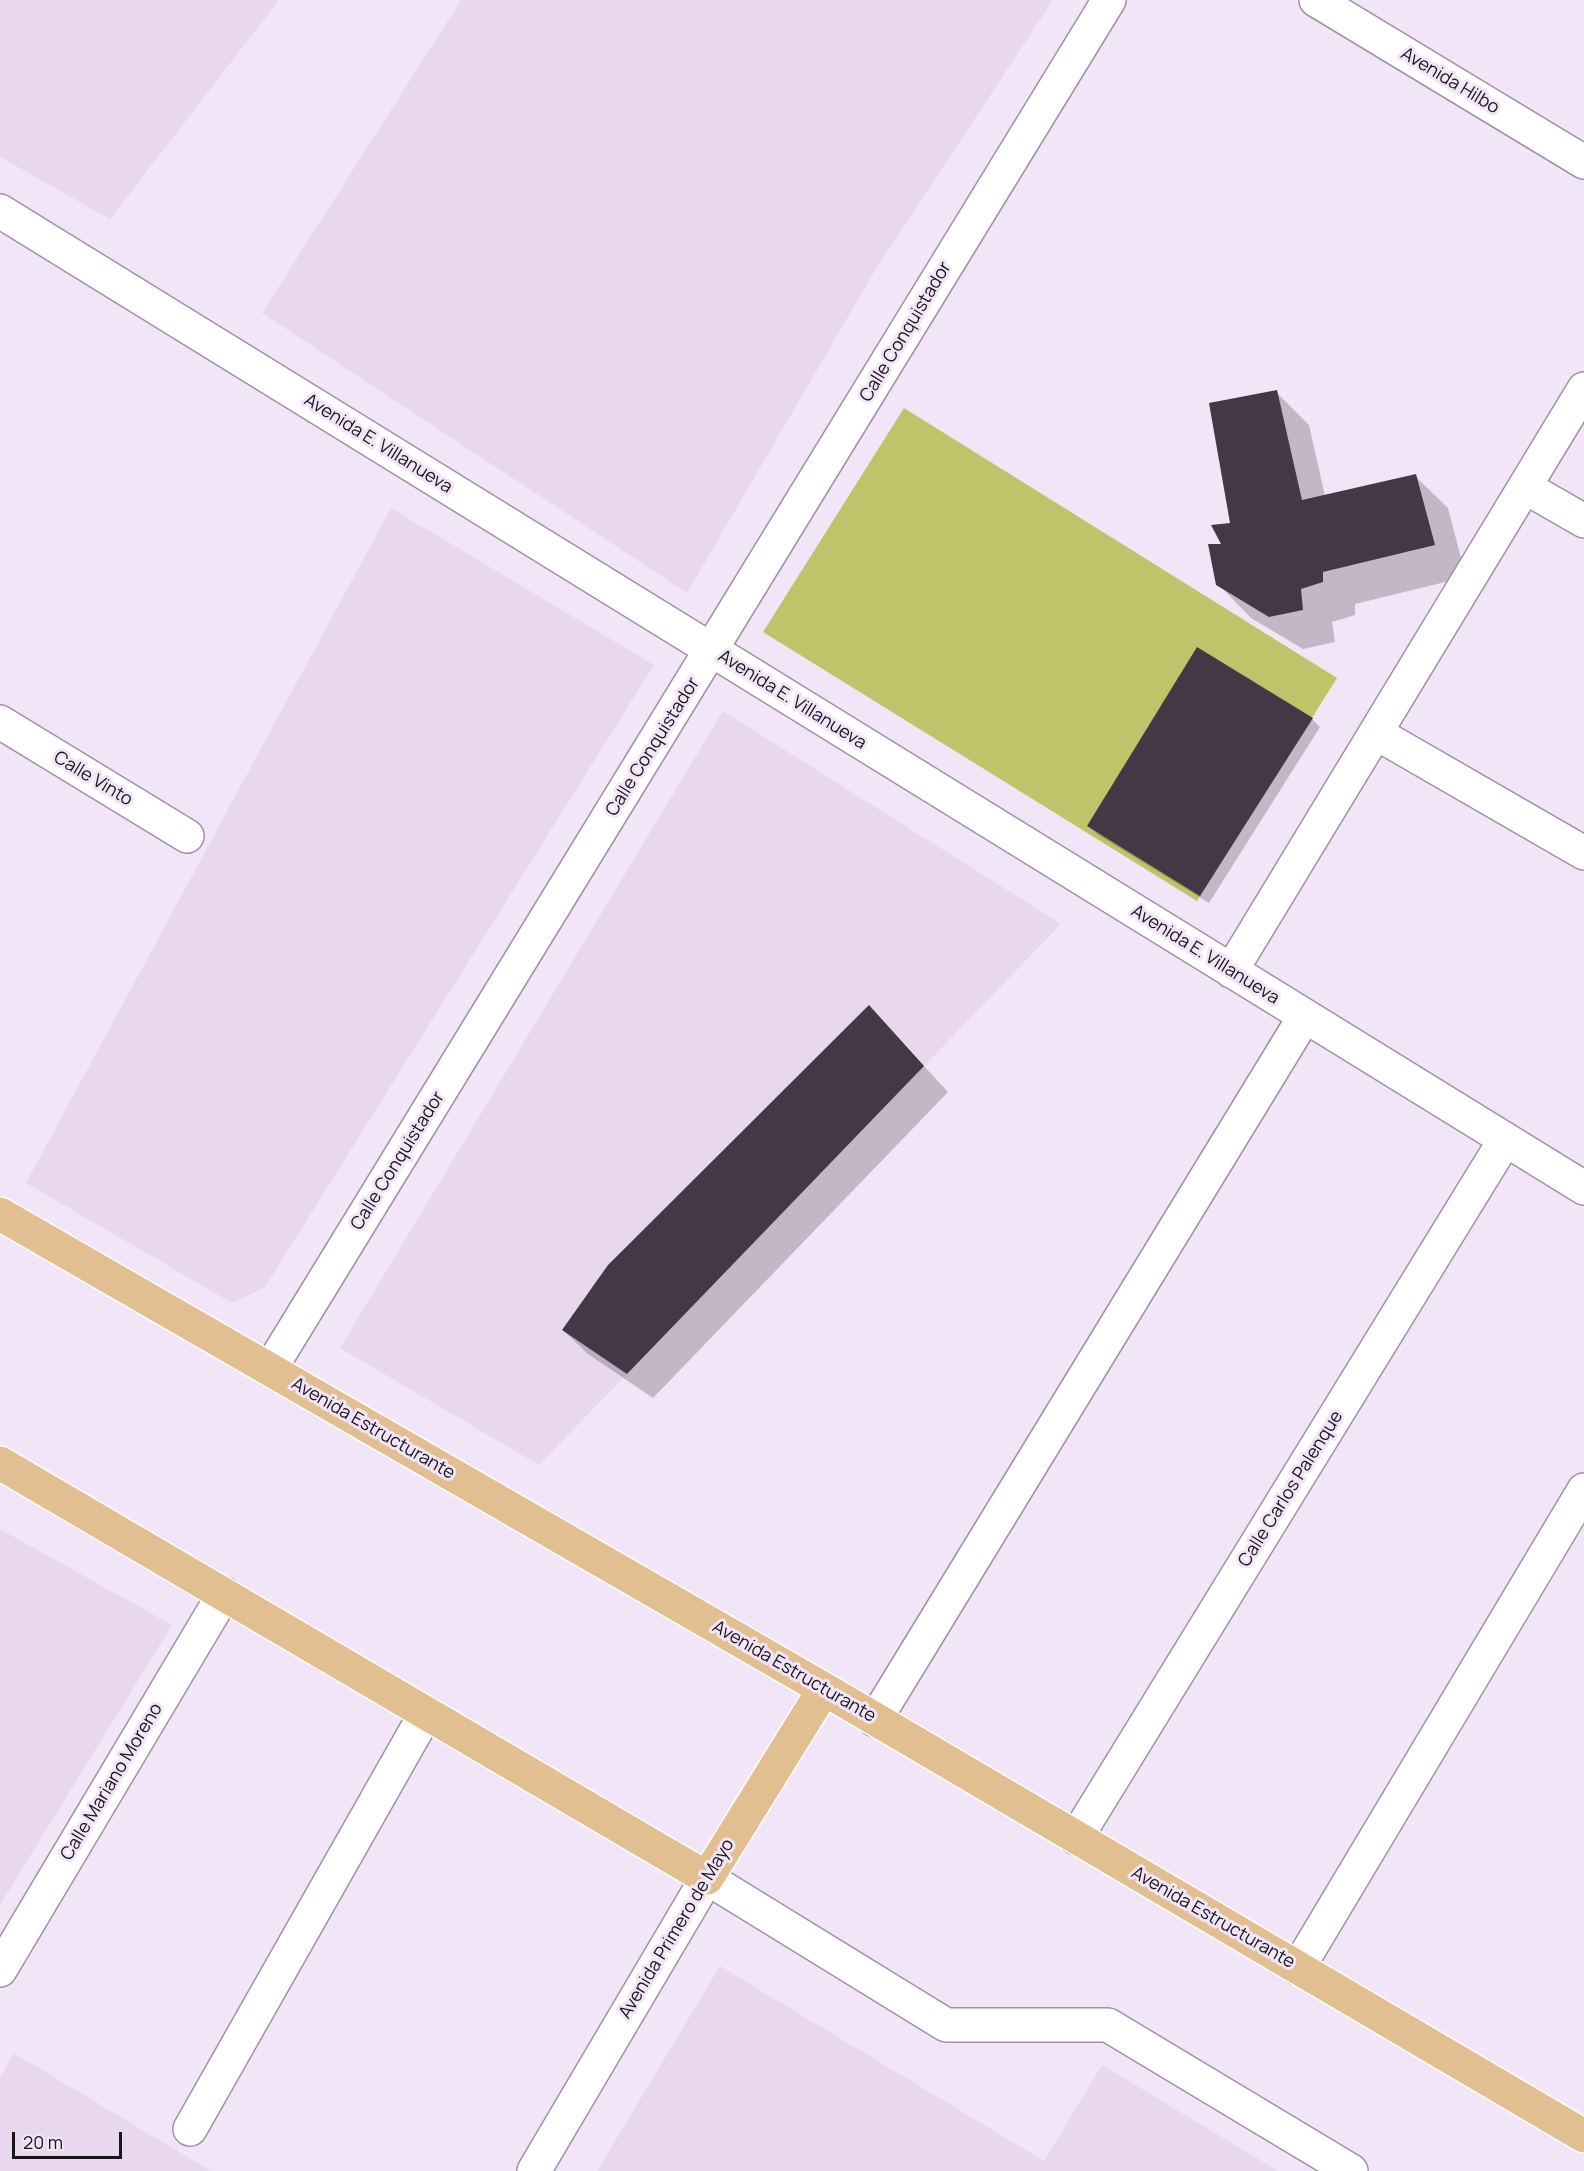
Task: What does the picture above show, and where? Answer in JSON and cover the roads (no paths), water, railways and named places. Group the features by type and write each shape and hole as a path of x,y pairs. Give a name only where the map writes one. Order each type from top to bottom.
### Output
{"main road":[{"name":"Avenida Estructurante","path":"0,1214 824,1689 1584,2136"},
{"path":"0,1463 706,1878"},
{"name":"Avenida Primero de Mayo","path":"706,1878 824,1689"}],"street":[{"name":"Calle Conquistador","path":"270,1369 1109,0"},
{"name":"Avenida Hilbo","path":"1316,0 1584,162"},
{"name":"Avenida E. Villanueva","path":"0,211 1584,1188"},
{"path":"1231,971 1584,389"},
{"path":"1525,487 1584,521"},
{"name":"Calle Vinto","path":"0,722 187,836"},
{"path":"1376,733 1584,853"},
{"path":"875,1720 1305,1016"},
{"name":"Calle Carlos Palenque","path":"1076,1838 1505,1140"},
{"path":"1298,1968 1584,1490"},
{"name":"Calle Mariano Moreno","path":"0,1970 224,1594"},
{"path":"190,2129 426,1713"},
{"path":"706,1878 946,2025 1108,2025 1351,2171"},
{"name":"Avenida Primero de Mayo","path":"534,2171 706,1878"}]}
